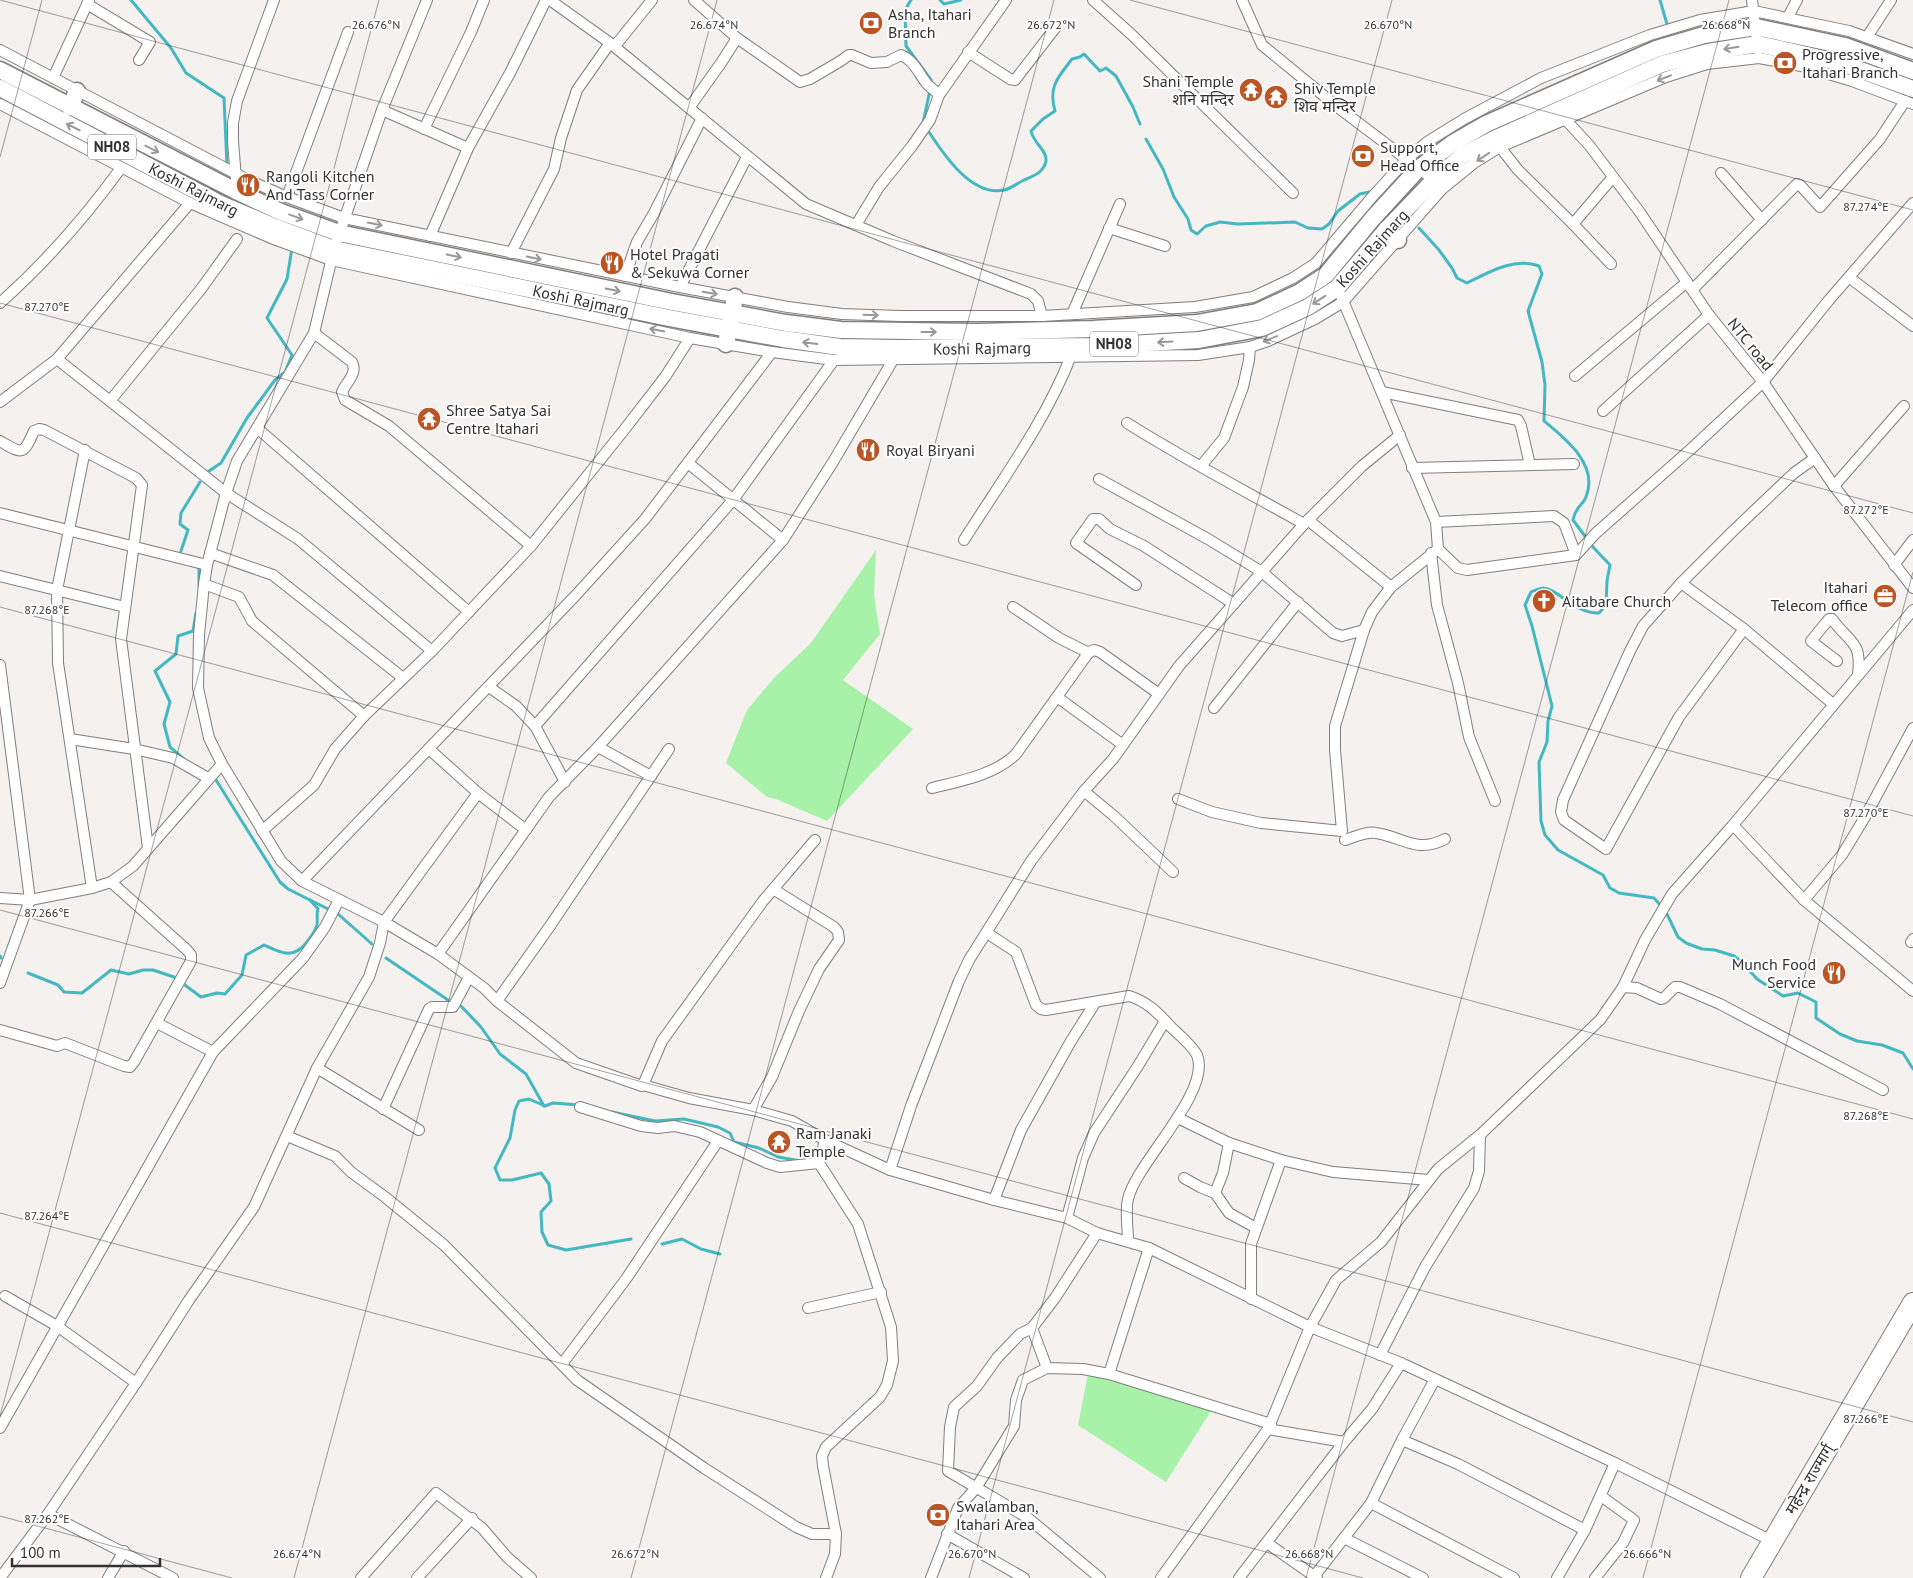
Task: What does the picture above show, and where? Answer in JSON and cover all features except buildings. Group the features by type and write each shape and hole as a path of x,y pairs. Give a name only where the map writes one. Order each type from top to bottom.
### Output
{"highway":[{"name":"महेन्द्र राज्मार्ग्","path":"1751,1578 1913,1303"}],"main road":[{"name":"Koshi Rajmarg","path":"3,88 70,107 231,180 281,212 733,305 786,323 841,330 977,324 1093,329 1197,323 1257,312 1300,292 1372,218 1412,165 1486,124 1656,49 1755,19 1845,46 1913,71"},
{"name":"Koshi Rajmarg","path":"3,88 166,184 227,214 332,255 727,337 783,339 840,347 976,353 1070,351 1199,340 1262,328 1340,295 1393,234 1434,180 1464,156 1480,146 1662,64 1708,52 1758,51 1841,63 1910,98"},
{"path":"70,107 77,91"},
{"path":"727,337 733,305"},
{"path":"976,353 977,324"}],"street":[{"path":"231,180 233,123 237,101 274,0"},
{"path":"427,0 382,110 342,225 332,255 314,333 237,461 226,493 207,565 199,635 198,688 208,738 281,860 302,881 384,922 438,954 484,988 497,1001 576,1063 642,1086 792,1120 825,1140 890,1170 994,1200 1067,1218 1097,1232 1149,1248 1310,1327 1401,1363 1615,1463 1772,1541"},
{"path":"424,129 484,0"},
{"path":"430,236 468,148 510,74 548,0 612,45 806,204 1031,294 1038,301 1042,316"},
{"path":"511,253 554,169 561,138 577,90 612,45 652,0"},
{"path":"694,0 737,38 797,81 810,79 848,55 871,63 887,62 901,54 911,61 934,90"},
{"path":"856,225 879,188 930,120 934,90 968,52 1006,0"},
{"path":"1093,0 1131,34 1293,193"},
{"path":"1242,0 1262,46 1412,165 1434,180"},
{"path":"1393,234 1442,189 1474,163 1500,147 1674,74 1758,51 1752,0"},
{"path":"1788,17 1797,0"},
{"path":"1867,37 1891,0"},
{"path":"53,78 88,2 150,42 139,60"},
{"path":"1755,19 1788,17 1867,37 1913,54"},
{"path":"968,52 1010,79 1015,80 1056,27"},
{"path":"287,197 348,32"},
{"path":"689,108 722,63 737,38"},
{"path":"0,50 77,91 231,180 287,197 342,225 430,236 680,287 733,305"},
{"path":"21,60 3,88 121,168 166,184 190,204 227,214"},
{"path":"1575,376 1690,286 1762,220 1797,184 1820,207 1880,139 1910,98"},
{"path":"382,110 468,148"},
{"path":"625,276 637,242 654,213 702,118"},
{"name":"NTC road","path":"1565,119 1589,145 1613,177 1709,315 1763,382 1834,486 1913,588"},
{"path":"1500,147 1518,170 1611,264"},
{"path":"680,287 747,156"},
{"path":"0,303 55,248 121,168"},
{"path":"1720,173 1762,220"},
{"path":"1573,224 1613,177"},
{"path":"1434,551 1458,568 1467,570 1579,552 1596,533 1763,382 1913,203"},
{"path":"0,402 57,359 190,204"},
{"path":"1072,314 1120,204"},
{"path":"1109,228 1165,246"},
{"path":"110,401 201,289 237,239"},
{"path":"332,255 690,338 727,337 772,352 834,360 893,360 976,353"},
{"path":"977,324 1042,316 1195,307 1253,297 1293,278 1321,269 1340,295 1436,522 1434,551 1437,605 1458,683 1469,737 1495,801"},
{"path":"1850,278 1913,326"},
{"path":"964,540 1024,448 1060,383 1070,351 1198,355 1250,347 1315,319 1340,295"},
{"path":"1603,411 1709,315"},
{"path":"314,333 354,366 353,374 342,390 345,400 390,426 531,546"},
{"path":"262,831 314,785 335,749 364,716 432,651 531,546 665,377 690,338"},
{"path":"1201,466 1224,438 1243,387 1250,347"},
{"path":"302,881 489,687 645,519 772,352"},
{"path":"57,359 226,493 298,539 432,651"},
{"path":"535,726 733,500 834,360"},
{"path":"438,954 550,797 598,747 783,540 833,462 893,360"},
{"path":"1382,392 1518,420 1530,465"},
{"path":"1834,486 1904,406"},
{"path":"1127,423 1167,448 1306,522 1391,587"},
{"path":"257,428 469,612"},
{"path":"0,441 22,452 34,431 39,429 85,450 136,478 142,485 120,638 148,848"},
{"path":"890,1170 911,1106 959,981 969,960 987,934 1031,860 1084,791 1113,759 1179,666 1306,522 1362,466 1400,435"},
{"path":"85,450 56,590 58,663 92,888"},
{"path":"1744,629 1679,718 1606,849 1564,820 1561,812 1563,800 1643,626 1681,583 1794,472 1815,458"},
{"path":"688,463 783,540"},
{"path":"1412,468 1574,464"},
{"path":"1099,479 1208,539 1262,572 1337,635 1342,636 1364,630"},
{"path":"0,513 207,565"},
{"path":"1436,522 1554,516 1564,523 1579,552"},
{"path":"1136,585 1076,543 1092,519 1099,519 1110,529 1144,546 1234,604"},
{"path":"1894,565 1913,540"},
{"path":"1178,799 1212,812 1261,824 1342,831 1335,750 1335,726 1364,630 1372,612 1391,587 1434,551"},
{"path":"210,553 273,575 402,678"},
{"path":"0,576 125,607"},
{"path":"1681,583 1744,629 1833,704"},
{"path":"204,584 239,597 252,621 364,716"},
{"path":"1214,708 1298,602"},
{"path":"1012,607 1059,638 1089,653"},
{"path":"1161,1578 1269,1427 1310,1327 1336,1280 1381,1242 1438,1169 1480,1135 1600,1020 1623,987 1645,940 1672,894 1733,825 1913,610"},
{"path":"1838,661 1811,641 1829,619 1832,619 1841,632 1857,646 1860,660 1858,676"},
{"path":"932,788 970,778 1002,766 1010,760 1089,653 1094,650 1100,652 1159,694"},
{"path":"0,665 30,900 0,983"},
{"path":"489,687 516,706 535,726 565,782"},
{"path":"1057,698 1123,745"},
{"path":"1804,900 1842,855 1866,817 1913,728"},
{"path":"70,739 134,749 173,758 208,778"},
{"path":"598,747 651,776"},
{"path":"429,749 478,793 526,830"},
{"path":"497,1001 669,749"},
{"path":"0,898 30,900 92,888 112,882 133,866 222,764"},
{"path":"1084,791 1114,816 1173,872"},
{"path":"0,1578 48,1514 189,1300 254,1207 317,1068 370,977 384,922 478,793"},
{"path":"1733,825 1804,900 1913,991"},
{"path":"1345,840 1374,832 1413,844 1434,845 1445,839"},
{"path":"644,1085 662,1042 763,901 815,840"},
{"path":"0,1030 57,1046 65,1043 130,1067 177,987 191,960 191,956 187,950 112,882"},
{"path":"753,1110 772,1077 799,1011 819,969 839,940 838,932 834,927 773,889"},
{"path":"0,1428 213,1052 303,958 326,928 339,900"},
{"path":"987,934 1016,952 1036,1005 1041,1009 1046,1010 1095,1003 1129,996 1141,999 1196,1054 1199,1066 1198,1077 1178,1118 1139,1175 1128,1199 1128,1241"},
{"path":"383,1108 428,1009 432,1007 453,1007 469,977"},
{"path":"1623,987 1637,988 1661,999 1675,987 1680,987 1720,1004 1883,1090"},
{"path":"994,1200 1021,1130 1071,1041 1095,1003"},
{"path":"1067,1218 1083,1158 1094,1133 1165,1021"},
{"path":"157,1023 213,1052"},
{"path":"317,1068 419,1130"},
{"path":"580,1107 641,1126 658,1128 674,1126 700,1132 767,1163 780,1167 819,1163"},
{"path":"1178,1118 1229,1144 1281,1160 1333,1172 1429,1180"},
{"path":"1380,1355 1425,1267 1474,1188 1479,1171 1480,1135"},
{"path":"287,1136 335,1156 351,1172 386,1197 444,1245 577,1380 704,1468 796,1527 812,1534 836,1534"},
{"path":"825,1140 819,1163 858,1224 891,1327 893,1361 887,1385 880,1397 826,1447 822,1456 836,1534 835,1554 826,1578"},
{"path":"562,1364 646,1249 718,1141"},
{"path":"1215,1193 1223,1173 1229,1144"},
{"path":"1251,1299 1251,1244 1281,1160"},
{"path":"1184,1178 1215,1193 1229,1213 1256,1228"},
{"path":"1097,1232 1055,1298 1032,1328 1020,1334 1002,1352 977,1386 954,1407 950,1427 948,1471 1028,1518 1100,1578"},
{"path":"1109,1374 1149,1248"},
{"path":"808,1308 881,1292"},
{"path":"5,1296 57,1326 136,1383"},
{"path":"1032,1328 1047,1368"},
{"path":"1239,1578 1344,1442 1372,1409 1401,1363"},
{"path":"931,1578 958,1508 976,1488 1014,1426 1016,1400 1023,1380 1047,1368 1083,1369 1109,1374 1269,1427 1344,1442"},
{"path":"1267,1543 1315,1578 1371,1503 1434,1379"},
{"path":"1402,1440 1458,1464 1585,1530"},
{"path":"1557,1578 1585,1530 1615,1463"},
{"path":"361,1578 436,1493 472,1518 507,1558 532,1578"},
{"path":"1595,1578 1624,1542 1634,1520 1601,1496"},
{"path":"1371,1503 1514,1578"},
{"path":"48,1514 124,1551 173,1578"},
{"path":"417,1578 472,1518"},
{"path":"947,1534 1024,1578"},
{"path":"1344,1538 1423,1578"},
{"path":"108,1578 124,1551"}],"green space":[{"path":"876,550 874,595 880,634 843,680 913,729 827,821 767,797 726,763 747,710 775,677 811,643"},
{"path":"1088,1374 1212,1409 1166,1482 1078,1425"}],"waterway":[{"path":"131,0 171,48 186,73 224,98 227,166"},
{"path":"911,0 905,10 906,46 931,80 931,84"},
{"path":"940,0 944,4 961,0"},
{"path":"1660,0 1667,24"},
{"path":"929,132 960,172 970,181 981,187 992,190 1004,190 1031,177 1043,168 1046,161 1045,154 1031,131 1043,119 1055,111 1053,103 1054,89 1062,71 1072,59 1084,54 1100,71 1106,68 1116,76 1140,124"},
{"path":"923,123 930,90"},
{"path":"1146,139 1163,169 1174,197 1188,219 1191,230 1197,234 1206,226 1220,222 1238,224 1295,222 1308,228 1322,229 1329,224 1338,211 1360,194 1369,192"},
{"path":"1419,228 1439,250 1457,278 1467,283 1502,267 1520,263 1539,266 1542,274 1528,311 1542,362 1545,385 1544,421 1562,436 1584,464 1588,474 1589,485 1586,497 1577,509 1573,520 1593,547 1610,565 1606,605 1599,613 1582,610 1555,592 1543,588 1531,592 1525,605 1552,706 1548,721 1547,742 1539,762 1541,821 1545,835 1558,850 1603,875 1610,888 1619,893 1654,898 1661,906"},
{"path":"209,471 221,463 247,418 275,380 285,372 292,355 267,318 287,279 292,248"},
{"path":"181,551 188,530 180,524 181,513 200,482"},
{"path":"199,568 199,585"},
{"path":"185,760 170,747 164,724 170,702 155,671 176,654 178,636 193,631 196,613"},
{"path":"216,780 280,882 288,889 328,909"},
{"path":"28,973 58,985 64,992 82,993 111,970 129,974 143,970 153,970 174,977 201,997 217,993 225,994 242,975 246,955 264,945 287,953 292,953 302,948 314,932 317,923 318,909 310,900"},
{"path":"1666,912 1678,937 1686,943 1702,949 1715,950 1734,956 1757,979 1783,996 1798,993 1816,1002 1816,1018 1840,1034 1857,1041 1882,1045 1903,1053 1913,1069"},
{"path":"338,914 372,944"},
{"path":"386,958 448,1000"},
{"path":"461,1006 481,1027 500,1054 526,1074 544,1106"},
{"path":"579,1105 553,1103 545,1106 529,1099 519,1101 515,1110 510,1138 495,1168 500,1180 512,1180 541,1173 549,1184 551,1201 541,1212 542,1232 548,1245 566,1250 631,1239"},
{"path":"612,1112 655,1121 684,1119 718,1127 730,1133 734,1142 759,1148 778,1157 801,1161"},
{"path":"662,1244 682,1239 701,1249 720,1254"}],"place":[{"name":"Asha, Itahari Branch","path":"871,23"},
{"name":"Progressive, Itahari Branch","path":"1785,63"},
{"name":"Shani Temple शनि मन्दिर","path":"1251,90"},
{"name":"Shiv Temple शिव मन्दिर","path":"1276,97"},
{"name":"Support, Head Office","path":"1363,156"},
{"name":"Rangoli Kitchen And Tass Corner","path":"248,185"},
{"name":"Hotel Pragati & Sekuwa Corner","path":"612,263"},
{"name":"Shree Satya Sai Centre Itahari","path":"429,419"},
{"name":"Royal Biryani","path":"868,450"},
{"name":"Itahari Telecom office","path":"1885,596"},
{"name":"Aitabare Church","path":"1544,601"},
{"name":"Munch Food Service","path":"1834,973"},
{"name":"Ram Janaki Temple","path":"779,1142"},
{"name":"Swalamban, Itahari Area","path":"938,1515"}]}
